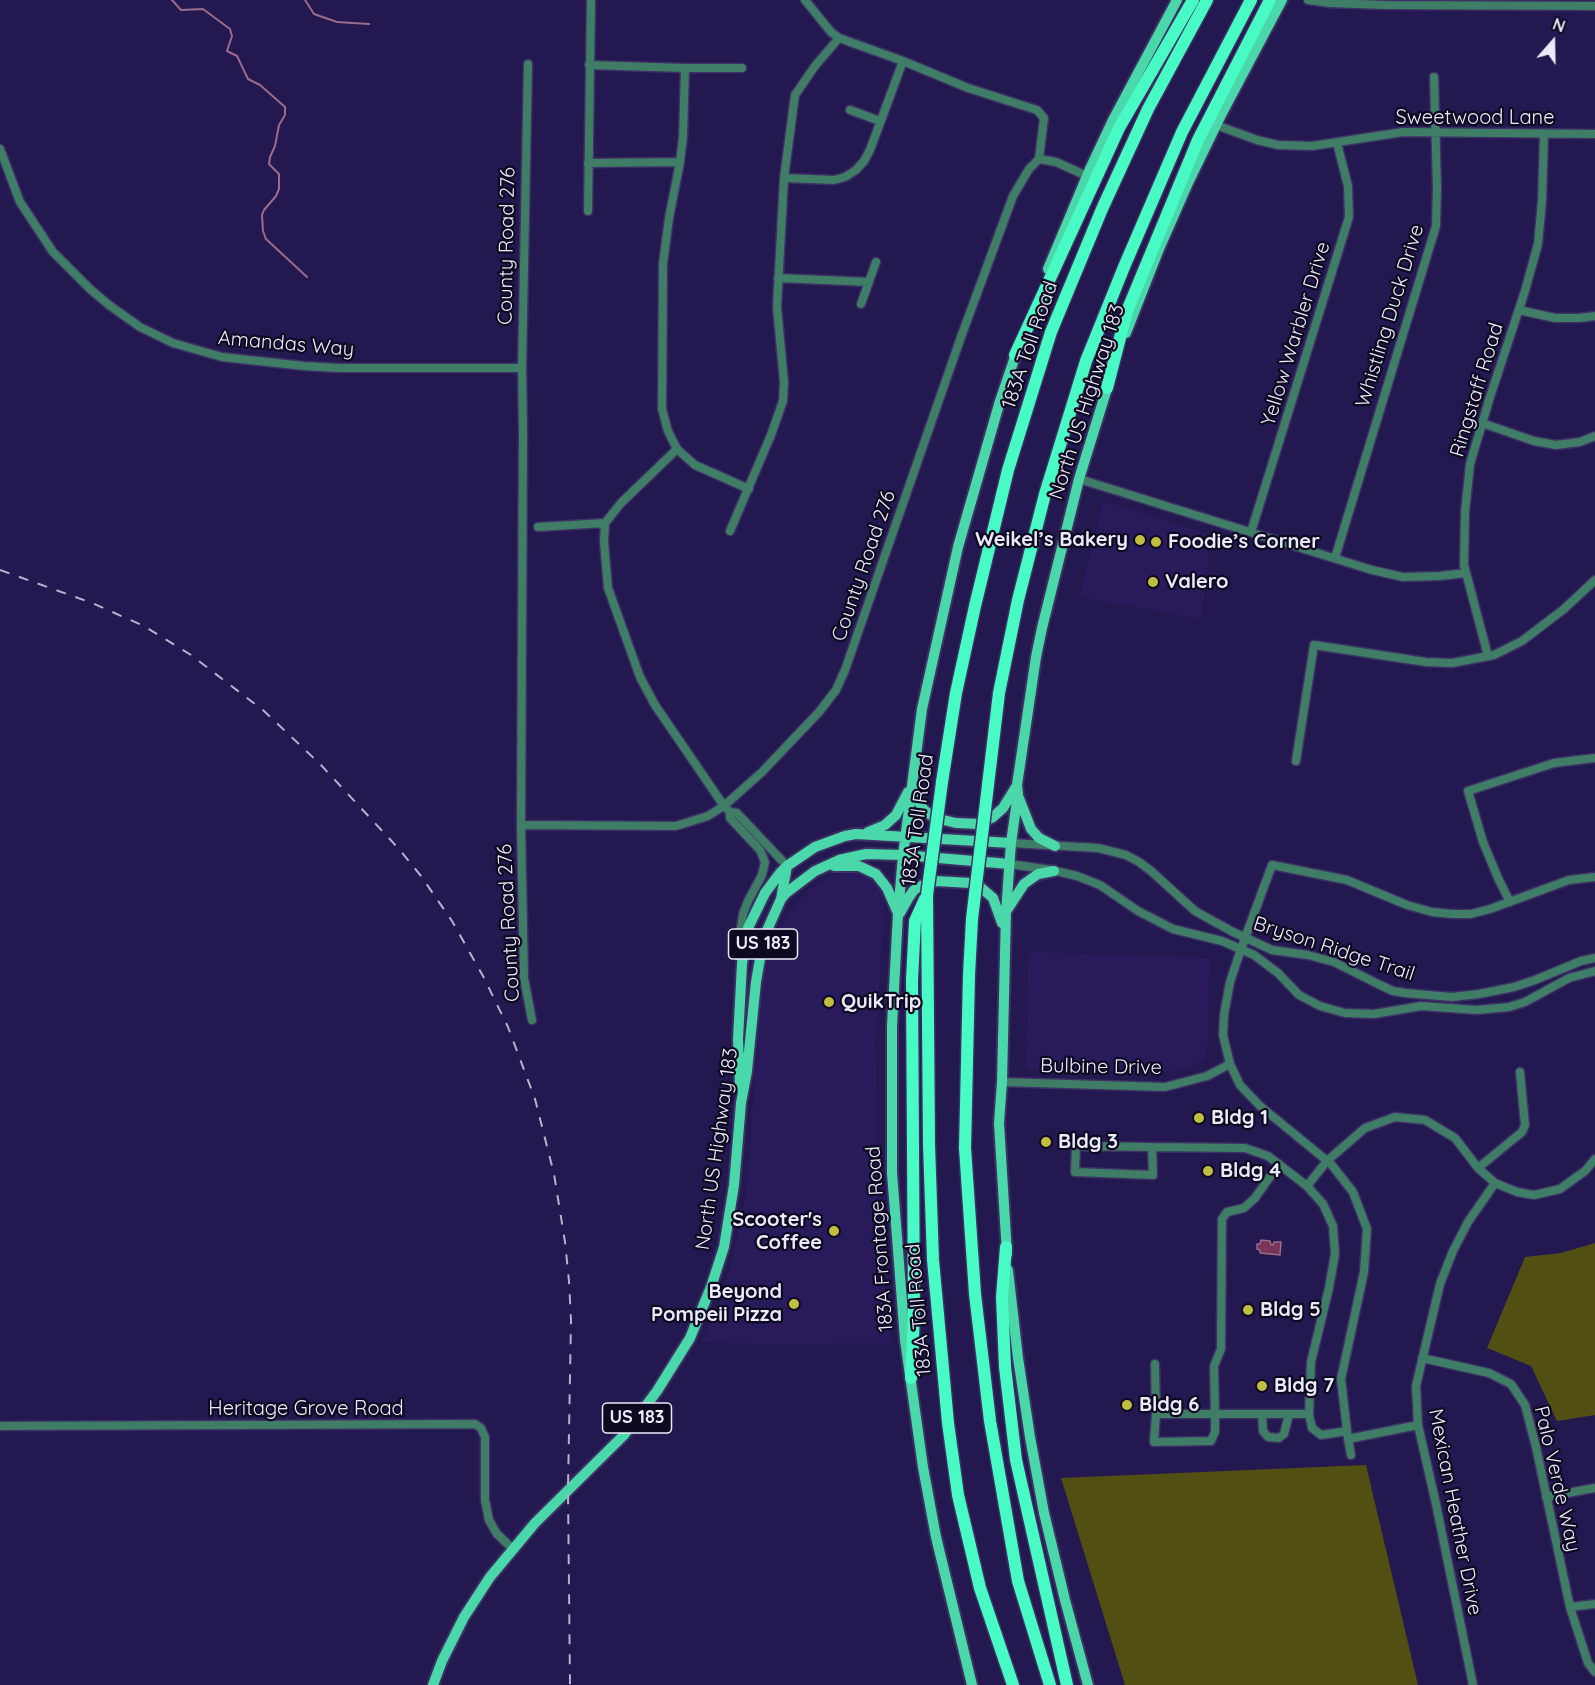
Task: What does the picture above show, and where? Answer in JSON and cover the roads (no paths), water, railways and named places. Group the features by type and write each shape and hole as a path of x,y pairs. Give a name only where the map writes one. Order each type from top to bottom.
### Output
{"highway":[{"path":"1015,355 1119,129 1193,0"},
{"name":"183A Toll Road","path":"1013,1685 980,1588 958,1495 948,1423 933,1260 929,1145 927,895 956,693 975,606 1008,470 1051,332 1102,209 1148,109 1207,0"},
{"path":"1050,1685 1018,1581 988,1410 975,1294 965,1148 972,919 999,693 1018,600 1045,494 1086,361 1124,267 1182,132 1251,0"},
{"path":"1107,388 1127,311 1194,151 1270,0"},
{"path":"911,1378 914,1316 912,980 915,921 927,895"},
{"path":"1006,1247 1002,1298 1005,1367 1016,1460 1067,1685"}],"main road":[{"name":"US 183","path":"862,834 880,828 890,821 900,808 912,784 922,709 958,547 1015,355 1087,176 1114,118 1177,0"},
{"name":"North US Highway 183","path":"433,1685 464,1617 490,1577 535,1523 624,1435 657,1391 690,1338 711,1287 724,1246 734,1185 741,1103 747,1071 756,982 762,946 781,899 807,877 825,866 839,860 866,854 1009,864 1036,657 1079,479 1107,388 1159,249 1216,125 1282,0"},
{"path":"912,784 924,810 935,818 956,824 979,824 993,817 1017,789"},
{"name":"183A Frontage Road","path":"912,784 897,917 891,1026 892,1173 902,1309 923,1467 950,1602 972,1685"},
{"path":"1017,789 1031,830 1055,846"},
{"name":"North US Highway 183","path":"741,1103 738,1039 742,964 748,928 768,888 787,866 815,847 845,836 862,834 1011,843"},
{"path":"1009,864 999,1123 1006,1247 1018,1358 1044,1513 1088,1685"},
{"path":"781,899 787,866"},
{"path":"825,866 859,866 876,874 887,888 897,917"},
{"path":"1006,912 1024,884 1038,874 1054,871"},
{"path":"897,917 914,890 921,885 936,881 970,884 979,886 993,897 1005,932"}],"street":[{"path":"588,210 591,0"},
{"path":"806,0 831,32 839,38 968,88 1041,113 1044,118 1039,159 1056,162 1087,176"},
{"path":"1308,0 1386,5 1595,6"},
{"path":"730,531 783,401 784,382 777,307 778,278 784,178 795,95 815,66 839,38"},
{"path":"784,178 834,180 845,177 856,170 870,150 903,61"},
{"name":"County Road 276","path":"528,64 522,368 521,825 524,978 532,1020"},
{"path":"589,65 742,68"},
{"path":"685,68 683,137 663,264 662,410 668,431 677,449 695,465 749,489"},
{"name":"Whistling Duck Drive","path":"1335,558 1436,226 1434,77"},
{"path":"850,110 880,121"},
{"name":"Sweetwood Lane","path":"1216,125 1278,146 1312,146 1403,132 1595,134"},
{"name":"Ringstaff Road","path":"1488,656 1464,565 1465,513 1470,464 1538,244 1544,134"},
{"name":"Yellow Warbler Drive","path":"1251,532 1349,217 1348,186 1337,143"},
{"name":"Amandas Way","path":"0,149 20,202 53,252 109,305 140,327 173,343 222,357 304,366 522,368"},
{"name":"County Road 276","path":"521,825 676,826 727,809 819,712 836,690 845,670 961,338 1014,196 1029,169 1039,159"},
{"path":"588,163 680,162"},
{"path":"861,304 876,262"},
{"path":"778,278 869,282"},
{"path":"1519,310 1555,318 1595,316"},
{"path":"1482,423 1534,441 1556,445 1580,442 1595,436"},
{"path":"677,449 621,503 605,523 604,542 608,588 640,677 655,705 727,809 730,818 760,850 765,862 762,875 748,901 741,922 738,949 742,964"},
{"path":"1079,479 1372,570 1403,577 1466,573"},
{"path":"538,526 605,523"},
{"path":"1296,760 1314,645 1426,662 1452,663 1494,655 1522,641 1564,609 1595,580"},
{"path":"1510,902 1483,842 1468,791 1554,763 1595,758"},
{"path":"727,809 737,813 787,866"},
{"name":"Bryson Ridge Trail","path":"1011,843 1098,848 1126,855 1150,870 1195,911 1214,923 1272,950 1335,962 1393,991 1452,997 1479,994 1514,987 1581,961 1595,958"},
{"name":"Bryson Ridge Trail","path":"1009,864 1077,876 1100,885 1138,911 1173,929 1222,941 1254,955 1278,973 1299,995 1320,1006 1345,1013 1360,1015 1421,1006 1477,1010 1509,1007 1525,1002 1569,978 1595,971"},
{"path":"1351,1455 1341,1379 1364,1272 1367,1229 1353,1192 1327,1161 1253,1099 1240,1085 1230,1064 1223,1035 1230,982 1272,866 1347,880 1407,905 1432,912 1452,914 1472,914 1569,880 1595,877"},
{"name":"Bulbine Drive","path":"1002,1082 1166,1087 1207,1076 1230,1064"},
{"path":"1478,1168 1522,1132 1525,1125 1520,1072"},
{"path":"1307,1186 1327,1161 1365,1128 1395,1117 1425,1120 1455,1138 1478,1168 1495,1182 1517,1192 1534,1195 1560,1189 1585,1171 1595,1159"},
{"path":"1152,1147 1153,1174 1075,1172 1076,1146 1245,1148 1268,1156 1307,1186 1323,1204 1333,1226 1335,1254 1311,1362 1309,1414 1312,1428 1321,1435 1347,1435 1418,1425"},
{"path":"1155,1364 1154,1442 1210,1441 1215,1432 1215,1366 1221,1349 1222,1218 1227,1212 1244,1208 1255,1198 1279,1164"},
{"name":"Mexican Heather Drive","path":"1473,1685 1418,1425 1416,1386 1440,1284 1452,1251 1495,1182"},
{"name":"Palo Verde Way","path":"1422,1358 1489,1373 1511,1384 1525,1405 1570,1607 1588,1663 1595,1672"},
{"path":"1156,1414 1309,1414"},
{"path":"1263,1414 1263,1431 1268,1437 1279,1438 1284,1434 1289,1414"},
{"name":"Heritage Grove Road","path":"0,1426 475,1424 481,1428 484,1437 485,1500 489,1520 497,1534 512,1548"},
{"path":"1546,1497 1595,1488"},
{"path":"1570,1607 1595,1604"}],"waterway":[{"path":"172,0 181,10 203,9 230,29 232,36 227,51 237,56 248,79 260,85 285,107 285,115 279,125 269,164 279,174 279,189 262,215 263,231 266,239 307,277"},
{"path":"305,0 314,14 337,22 369,24"}],"railway":[{"path":"0,570 92,603 144,626 191,655 264,711 320,764 399,849 452,921 483,976 508,1027 535,1099 554,1174 565,1242 571,1320 568,1489 570,1685"}],"place":[{"name":"Weikel’s Bakery","path":"1140,540"},
{"name":"Foodie’s Corner","path":"1156,542"},
{"name":"Valero","path":"1153,582"},
{"name":"QuikTrip","path":"829,1002"},
{"name":"Bldg 1","path":"1199,1118"},
{"name":"Bldg 3","path":"1046,1142"},
{"name":"Bldg 4","path":"1208,1171"},
{"name":"Scooter's Coffee","path":"834,1231"},
{"name":"Beyond Pompeii Pizza","path":"794,1304"},
{"name":"Bldg 5","path":"1248,1310"},
{"name":"Bldg 7","path":"1262,1386"},
{"name":"Bldg 6","path":"1127,1405"}]}
